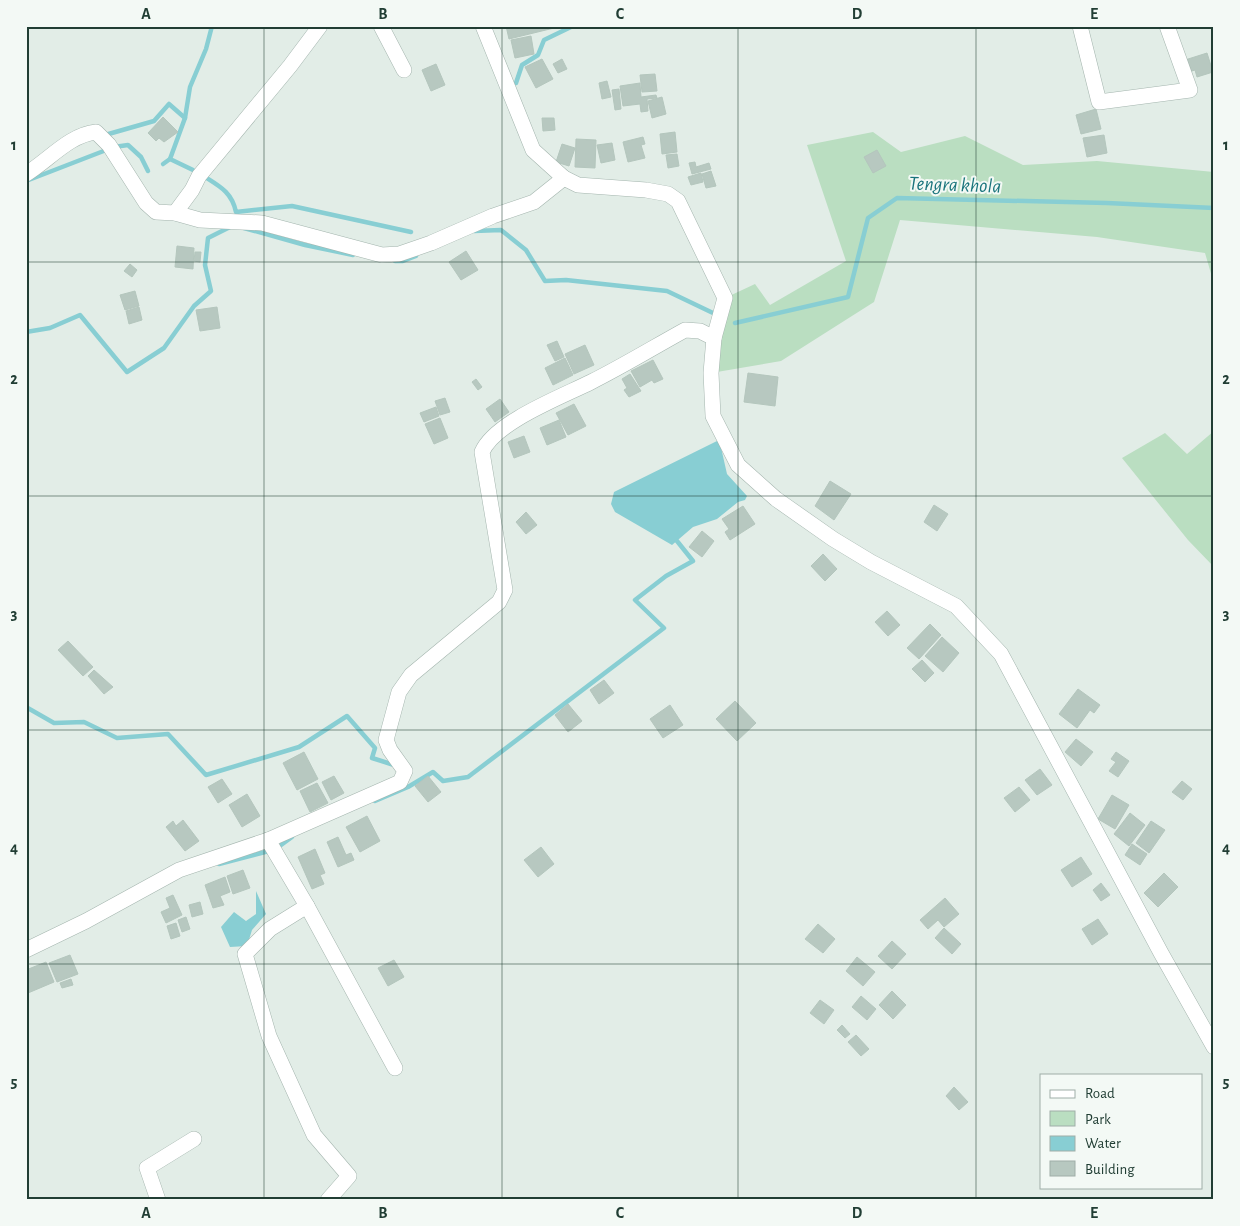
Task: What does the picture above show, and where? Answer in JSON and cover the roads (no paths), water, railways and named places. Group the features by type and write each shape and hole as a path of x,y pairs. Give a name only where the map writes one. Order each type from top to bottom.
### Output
{"street":[{"path":"175,213 200,176 290,66 320,26"},
{"path":"381,26 404,70"},
{"path":"483,26 533,150 564,178 578,185 646,190 668,194 678,201 725,298 714,338 712,373 713,416 738,465 776,499 833,539 871,562 956,606 1001,654 1161,953 1214,1047"},
{"path":"1080,26 1099,102 1190,90 1167,26"},
{"path":"26,174 84,133 96,132 109,145 146,203 156,212 175,213 200,220 262,223 382,254 399,254 431,243 493,216 534,202 564,178"},
{"path":"26,950 86,921 179,870 268,840 364,797 392,787 403,779 403,766 390,750 386,740 399,692 411,675 499,602 505,590 482,452 490,439 532,410 592,382 685,330 700,331 714,338"},
{"path":"268,840 307,906 395,1068"},
{"path":"307,906 270,929 245,954 269,1036 314,1135 349,1176 328,1200"},
{"path":"158,1200 147,1168 194,1139"}],"water":[{"path":"717,441 720,443 727,474 747,496 745,500 738,502 717,519 693,527 672,545 615,512 611,504 614,492"},
{"path":"256,891 266,914 252,930 247,946 230,947 221,927 234,912 246,921 256,914"}],"waterway":[{"path":"193,170 170,159 185,118 190,87 206,49 212,26"},
{"path":"516,83 522,65 538,55 544,40 573,26"},
{"path":"105,135 154,121 169,104 185,118"},
{"path":"26,181 114,147 128,145 141,157 148,171"},
{"path":"163,164 170,159"},
{"path":"205,177 221,187 229,195 236,212 292,206 411,232"},
{"name":"Tengra khola","path":"735,323 848,297 868,218 897,198 1107,203 1214,208"},
{"path":"26,332 50,328 80,315 127,372 164,348 194,306 211,291 205,265 208,238 230,227"},
{"path":"244,228 305,245 353,255"},
{"name":"Tengra khola","path":"474,231 501,230 526,250 545,281 566,280 667,291 713,313"},
{"path":"395,261 403,261 416,256"},
{"path":"375,801 408,787 433,772 443,781 468,777 664,628 635,600 666,576 693,561 677,541"},
{"path":"26,707 54,723 84,722 117,738 168,734 206,775 299,747 347,716 375,748 372,758 394,765"},
{"path":"281,845 292,837"},
{"path":"219,864 269,851"}]}
